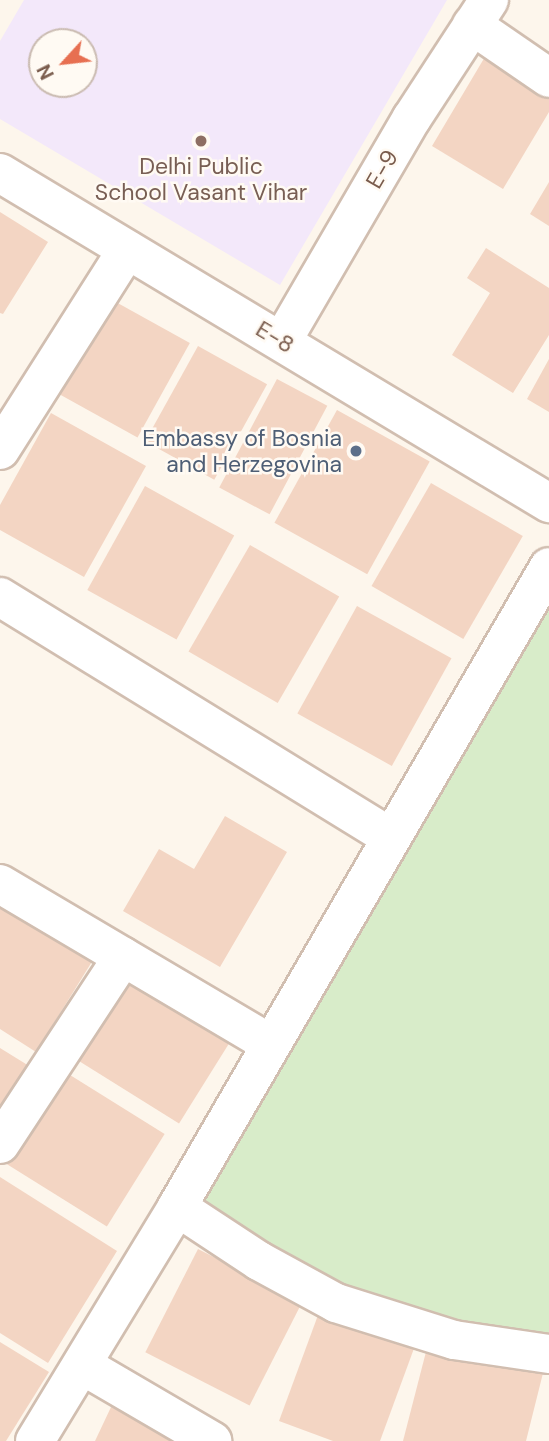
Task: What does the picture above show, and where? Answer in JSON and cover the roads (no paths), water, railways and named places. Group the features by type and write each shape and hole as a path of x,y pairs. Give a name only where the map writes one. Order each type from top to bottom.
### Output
{"street":[{"path":"480,13 549,78"},
{"name":"E-9","path":"282,341 480,13"},
{"name":"E-8","path":"0,173 549,503"},
{"path":"0,450 127,250"},
{"path":"35,1441 177,1207 389,836 549,567"},
{"path":"0,597 389,836"},
{"path":"0,884 271,1044"},
{"path":"0,1144 123,957"},
{"path":"177,1207 259,1261 336,1303 454,1340 549,1354"},
{"path":"82,1365 212,1441"}],"place":[{"name":"Delhi Public School Vasant Vihar","path":"201,141"},
{"name":"Embassy of Bosnia and Herzegovina","path":"356,451"}]}
